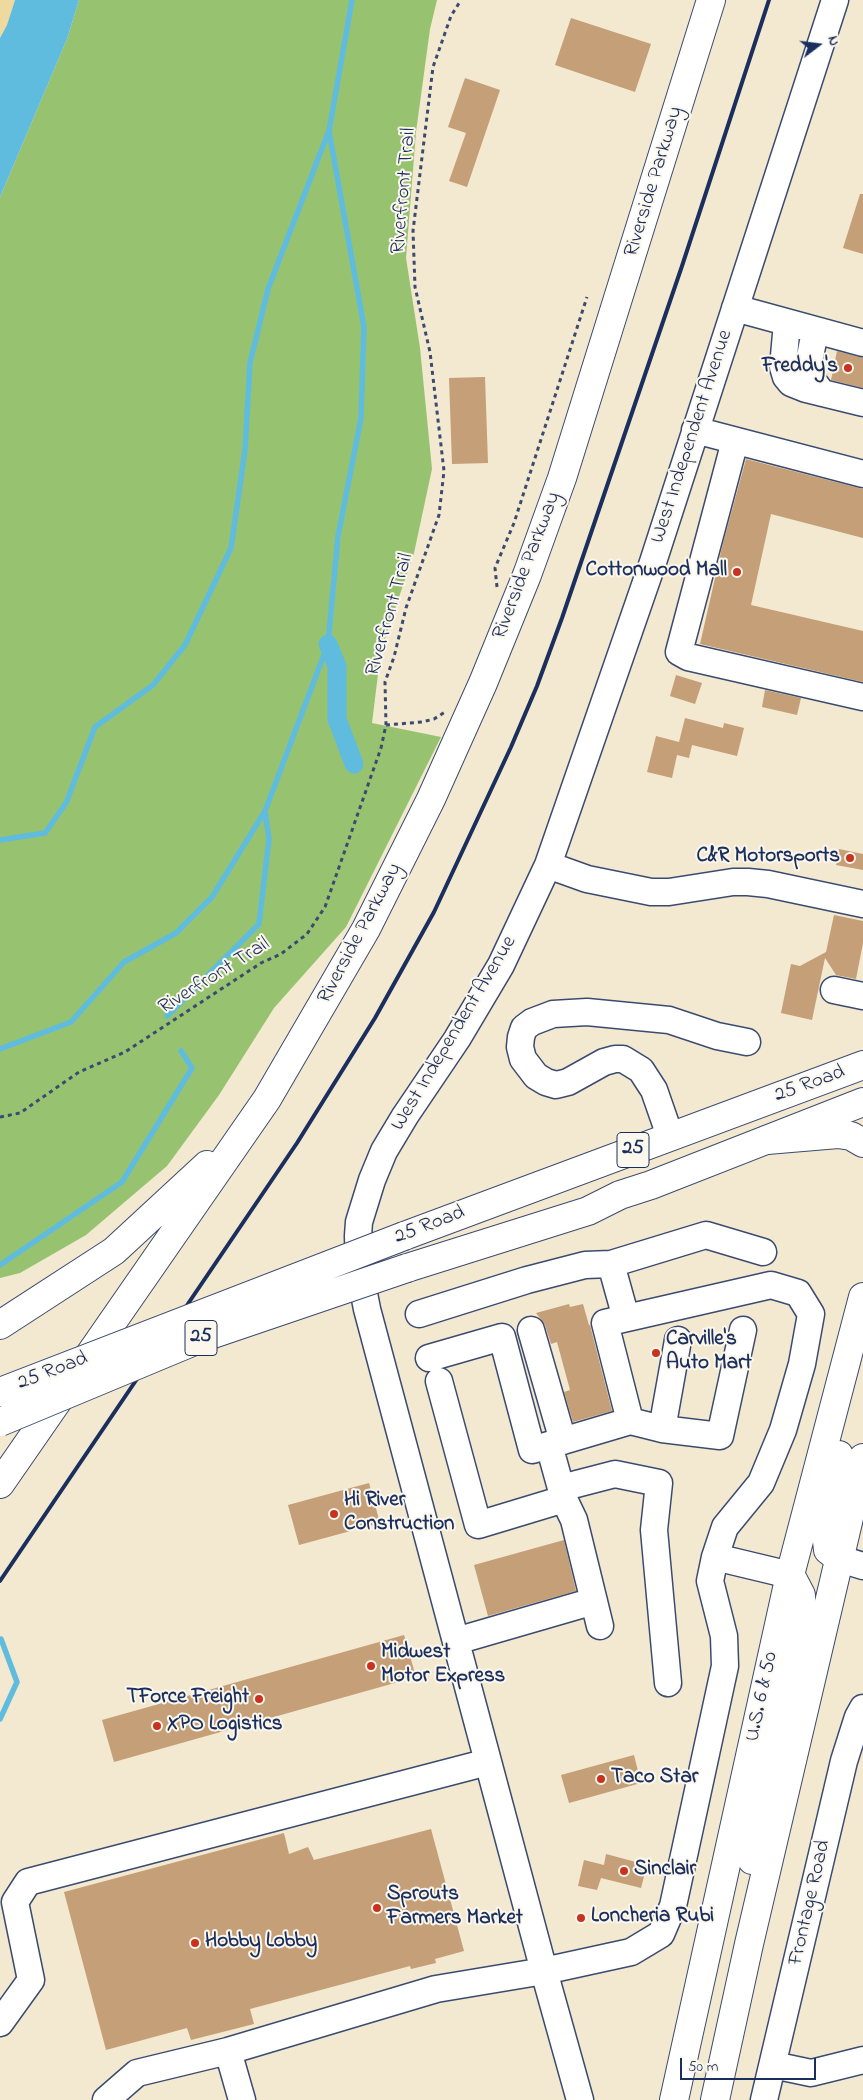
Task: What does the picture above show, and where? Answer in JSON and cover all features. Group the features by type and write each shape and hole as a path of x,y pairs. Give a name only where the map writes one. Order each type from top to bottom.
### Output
{"main road":[{"name":"Riverside Parkway","path":"0,1484 267,1099 366,929 418,825 483,683 527,575 568,460 710,0"},
{"name":"25 Road","path":"0,1392 404,1236 863,1066"},
{"name":"Riverside Parkway","path":"0,1325 114,1251 200,1173 267,1099"},
{"name":"25 Road","path":"0,1422 204,1337 407,1268 588,1210 620,1195 863,1102"},
{"path":"767,1140 838,1134 851,1136 863,1143"},
{"name":"U.S. 6 & 50","path":"674,2100 790,1575 846,1355 863,1297"},
{"path":"846,1355 850,1405 832,1483 826,1531 828,1550 852,1562"},
{"name":"U.S. 6 & 50","path":"715,2100 749,1944 852,1562 863,1458"},
{"path":"749,1944 752,1862 760,1806 802,1634 801,1595 790,1575"}],"street":[{"name":"West Independent Avenue","path":"580,2100 366,1308 359,1268 359,1222 366,1197 384,1152 405,1116 457,1039 501,965 548,865 643,590 835,0"},
{"path":"735,308 863,343"},
{"path":"787,323 783,367 786,377 791,383 863,403"},
{"path":"815,331 808,367 810,377 822,393"},
{"path":"696,430 863,474"},
{"path":"735,441 679,652 688,657 863,697"},
{"path":"548,865 587,879 642,891 669,892 725,883 748,882 768,884 863,904"},
{"path":"834,990 863,996"},
{"path":"670,1136 654,1090 641,1070 623,1059 615,1060 604,1062 568,1082 556,1085 546,1082 536,1076 523,1059 520,1048 524,1028 532,1022 552,1014 587,1012 668,1020 717,1036 747,1042"},
{"path":"418,1314 528,1280 585,1265 611,1264 706,1235 763,1252"},
{"path":"611,1264 626,1318"},
{"path":"113,2097 137,2073 228,2051 436,1989 544,1971 631,1952 661,1934 673,1906 725,1666 724,1636 710,1582 715,1557 724,1527 761,1483 782,1430 802,1364 810,1314 798,1294 771,1285 605,1323 630,1421"},
{"path":"531,1330 556,1443 563,1493 574,1520 600,1626"},
{"path":"668,1683 654,1530 659,1483 615,1474 478,1525 434,1369 502,1337 532,1450 630,1421 662,1429 720,1436 743,1330"},
{"path":"662,1429 678,1340"},
{"path":"715,1557 790,1575"},
{"path":"456,1641 594,1601"},
{"name":"Frontage Road","path":"764,2100 844,1761 858,1717 863,1708"},
{"path":"0,2023 31,1980 16,1902 28,1882 488,1762"},
{"path":"228,2051 242,2100"},
{"path":"773,2065 811,2073 863,2060"}],"path":[{"name":"Riverfront Trail","path":"0,1117 20,1113 79,1072 125,1052 261,963 281,954 307,934 325,907 381,748 386,724 385,682 394,656 406,608 438,515 444,471 430,352 416,287 413,231 433,67 451,16 461,0"},
{"path":"498,588 495,568 514,523 587,297"},
{"path":"386,724 422,722 434,719 448,709"}],"green space":[{"path":"79,0 437,0 430,29 416,132 406,258 420,348 432,469 414,553 381,650 372,723 441,737 346,927 274,1008 219,1095 167,1166 86,1235 20,1273 0,1278 0,197 67,39"}],"sand":[{"path":"0,0 15,0 7,25 0,38"}],"water":[{"path":"15,0 79,0 67,39 0,197 0,38 7,25"}],"building":[{"path":"571,18 651,44 635,92 555,65"},
{"path":"465,78 500,90 467,187 449,181 466,133 448,127"},
{"path":"860,194 863,194 863,254 843,248"},
{"name":"Freddy's","path":"837,351 863,358 863,388 831,380"},
{"path":"485,377 488,463 452,464 449,378"},
{"name":"Cottonwood Mall","path":"746,459 863,489 863,538 771,514 751,605 863,631 863,682 700,644 723,543"},
{"path":"676,675 702,683 695,704 670,696"},
{"path":"765,690 801,698 797,715 762,707"},
{"path":"685,718 723,728 724,723 744,728 737,756 692,745 689,758 677,755 672,778 647,772 656,736 679,742"},
{"name":"C&R Motorsports","path":"839,849 863,854 863,870 836,865"},
{"path":"834,915 863,921 863,943 856,979 836,975 825,958 812,1020 781,1013 791,964 800,966 826,952"},
{"path":"569,1304 570,1307 583,1304 612,1411 573,1422 564,1392 570,1390 557,1342 551,1344 545,1325 536,1313"},
{"name":"Hi River Construction","path":"369,1483 380,1523 299,1545 288,1505"},
{"path":"564,1540 576,1591 488,1616 474,1565"},
{"path":"404,1635 416,1677 114,1762 102,1720"},
{"name":"Taco Star","path":"634,1755 641,1783 569,1803 561,1775"},
{"path":"431,1829 464,1951 435,1959 436,1963 411,1969 410,1966 250,2009 254,2024 191,2040 187,2028 106,2050 64,1892 284,1833 289,1854 308,1847 314,1860"},
{"name":"Sinclair","path":"606,1854 647,1865 641,1888 601,1878 597,1890 578,1886 584,1860 604,1865"}],"waterway":[{"path":"167,1016 259,924 269,839 265,811 328,644 338,536 361,418 364,327 329,131 352,0"},
{"path":"0,840 45,833 66,803 95,727 153,685 185,645 231,548 245,450 250,363 268,289 328,133"},
{"path":"328,644 337,666 337,719 354,764"},
{"path":"0,1049 71,1022 124,962 176,933 212,897 265,811"},
{"path":"0,1265 122,1182 192,1068 181,1051"},
{"path":"0,1719 17,1682 1,1639"}],"railway":[{"path":"0,1581 297,1143 375,1018 434,912 511,747 537,686 562,618 682,266 769,0"}],"place":[{"name":"Freddy's","path":"848,368"},
{"name":"Cottonwood Mall","path":"737,572"},
{"name":"C&R Motorsports","path":"850,858"},
{"name":"Carville's Auto Mart","path":"656,1353"},
{"name":"Hi River Construction","path":"334,1514"},
{"name":"Midwest Motor Express","path":"371,1666"},
{"name":"TForce Freight","path":"259,1699"},
{"name":"XPO Logistics","path":"157,1726"},
{"name":"Taco Star","path":"601,1779"},
{"name":"Sinclair","path":"624,1871"},
{"name":"Sprouts Farmers Market","path":"377,1908"},
{"name":"Loncheria Rubi","path":"581,1918"},
{"name":"Hobby Lobby","path":"195,1943"}]}
